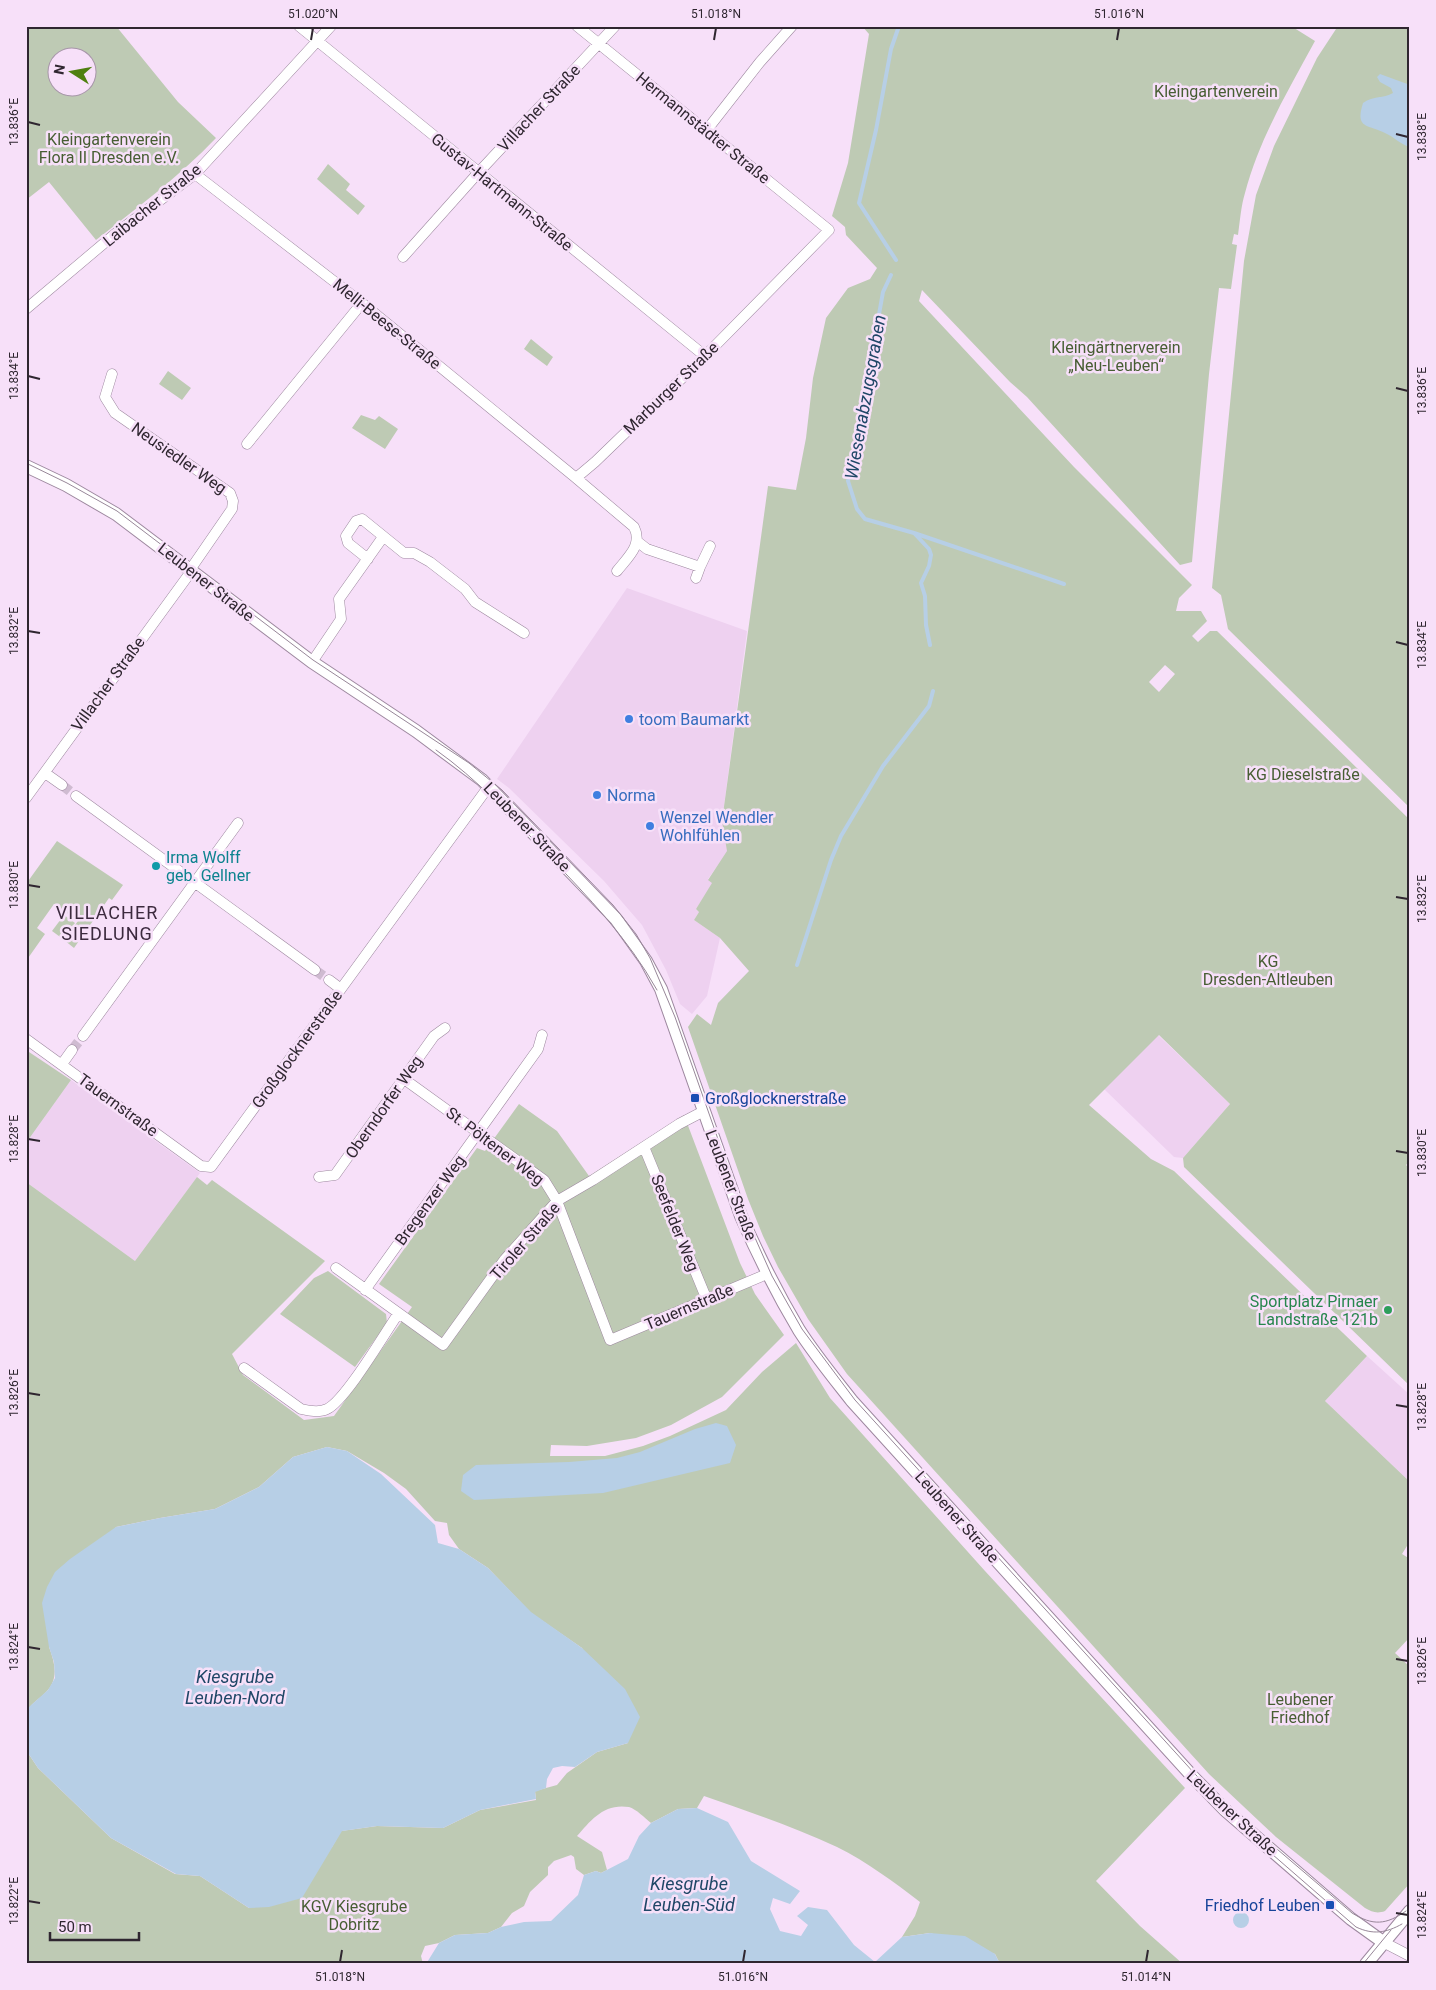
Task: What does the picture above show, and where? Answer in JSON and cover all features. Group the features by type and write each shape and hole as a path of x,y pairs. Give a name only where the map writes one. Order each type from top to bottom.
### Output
{"street":[{"name":"Gustav-Hartmann-Straße","path":"299,26 705,356"},
{"name":"Laibacher Straße","path":"26,310 115,234 195,174 331,26"},
{"name":"Hermannstädter Straße","path":"577,26 829,230"},
{"name":"Villacher Straße","path":"403,257 478,173 615,26"},
{"path":"706,131 760,62 792,26"},
{"name":"Melli-Beese-Straße","path":"195,174 362,303 576,478"},
{"name":"Marburger Straße","path":"576,478 705,356 829,230"},
{"path":"247,444 362,303"},
{"name":"Neusiedler Weg","path":"112,374 105,397 115,413 230,493 233,501 232,509 190,570"},
{"name":"Leubener Straße","path":"26,466 116,514 312,662 416,731 489,786 616,920 646,961 661,989 741,1216 768,1274 800,1330 852,1402 1225,1810 1354,1921 1383,1942"},
{"path":"576,478 634,527 638,534 638,542 617,572"},
{"path":"368,558 348,543 346,536 351,526 356,521 362,519 404,553 414,553 430,562 465,589 474,602 524,633"},
{"path":"312,662 340,619 339,599 383,537"},
{"path":"638,542 647,549 700,567"},
{"path":"696,578 710,546"},
{"name":"Villacher Straße","path":"26,798 190,570"},
{"path":"45,773 62,785"},
{"name":"Großglocknerstraße","path":"211,1167 489,786"},
{"path":"76,796 315,970"},
{"path":"83,1036 238,823"},
{"path":"329,980 341,989"},
{"name":"Oberndorfer Weg","path":"319,1176 335,1175 434,1036 444,1028"},
{"name":"Bregenzer Weg","path":"365,1290 538,1049 542,1034"},
{"name":"Tauernstraße","path":"26,1039 201,1166 211,1167"},
{"path":"62,1064 72,1050"},
{"name":"St. Pöltener Weg","path":"404,1079 544,1180 557,1201 610,1340"},
{"name":"Tiroler Straße","path":"398,1314 443,1345 505,1259 557,1201 679,1124 704,1111"},
{"name":"Seefelder Weg","path":"644,1147 707,1300"},
{"path":"244,1368 301,1409 310,1411 326,1410 337,1402 350,1386 398,1314 336,1268"},
{"name":"Tauernstraße","path":"610,1340 768,1274"},
{"path":"1366,1964 1410,1911"},
{"path":"1383,1942 1410,1956"}],"shaded area":[{"path":"627,588 747,631 722,821 728,851 708,879 713,883 696,909 699,912 694,920 720,938 707,996 692,1014 680,1004 666,970 642,925 604,881 509,788 497,779"},
{"path":"1158,1035 1230,1104 1183,1158 1174,1157 1104,1089"},
{"path":"71,1080 200,1173 135,1261 26,1182 26,1143"},
{"path":"1367,1356 1410,1395 1410,1482 1325,1401"}],"green space":[{"name":"Kleingartenverein Flora II Dresden e.V.","path":"26,26 116,26 178,102 216,138 173,178 96,240 49,182 26,200"},
{"path":"862,26 1291,26 1315,41 1285,96 1258,153 1244,198 1238,235 1234,234 1232,244 1237,245 1231,289 1219,288 1209,374 1192,562 1180,565 1027,397 1010,382 922,290 919,301 1074,467 1192,585 1179,598 1176,611 1201,611 1207,621 1192,636 1198,642 1210,631 1217,631 1410,820 1410,1161 1406,1165 1410,1169 1410,1386 1184,1167 1183,1158 1230,1104 1159,1035 1089,1105 1151,1159 1174,1171 1367,1356 1325,1401 1410,1482 1410,1541 1402,1554 1410,1559 1410,1637 1395,1653 1410,1667 1410,1883 1382,1912 1370,1911 1365,1908 1276,1837 1209,1774 847,1374 808,1319 778,1267 763,1236 748,1199 688,1027 697,1014 711,1025 718,1003 749,971 720,938 694,920 699,912 696,909 712,883 708,880 727,851 722,821 768,486 796,490 806,438 813,378 826,318 848,288 870,279 877,268 846,235 845,227 832,216 848,163 869,34","holes":["1165,665 1175,674 1159,692 1149,682"]},
{"path":"1338,26 1410,26 1410,808 1228,629 1221,595 1212,588 1244,261 1256,195 1274,146 1317,58"},
{"path":"328,164 350,184 346,190 365,206 358,215 317,179"},
{"path":"531,339 553,357 547,366 524,349"},
{"path":"168,371 191,388 182,400 159,384"},
{"path":"361,415 375,420 379,416 398,429 385,449 352,428"},
{"path":"57,841 123,885 112,900 109,898 74,948 64,940 78,921 54,904 37,928 45,934 26,961 26,884"},
{"path":"64,915 75,923 63,939 52,931"},
{"path":"26,1050 71,1080 26,1143"},
{"name":"KGV Kiesgrube Dobritz","path":"519,1104 557,1131 589,1176 684,1115 740,1263 755,1294 784,1335 722,1397 671,1425 636,1438 587,1446 551,1445 550,1456 605,1456 643,1446 670,1436 726,1410 762,1372 796,1343 830,1398 985,1571 1185,1788 1096,1881 1140,1926 1183,1964 1000,1964 995,1954 930,1933 902,1937 915,1916 920,1902 890,1880 837,1847 788,1826 704,1796 697,1808 678,1809 651,1823 629,1807 620,1806 605,1810 577,1836 602,1852 607,1870 601,1873 596,1871 584,1875 576,1869 574,1857 571,1855 554,1861 548,1867 548,1875 530,1892 524,1906 512,1913 501,1927 488,1933 455,1935 439,1943 425,1946 421,1956 423,1964 26,1964 26,1750 38,1768 111,1838 175,1874 200,1876 249,1908 332,1847 341,1831 377,1826 443,1828 480,1810 536,1800 535,1791 557,1785 567,1773 597,1752 628,1743 582,1648 531,1613 488,1568 459,1549 449,1535 447,1523 435,1521 406,1489 384,1473 347,1451 327,1447 293,1457 259,1487 215,1509 116,1527 49,1647 55,1673 52,1685 31,1705 26,1713 26,1182 135,1261 197,1177 207,1185 212,1180 325,1261 232,1354 243,1375 304,1420 334,1416 412,1307 379,1284 477,1148 485,1151"},
{"path":"328,1271 386,1314 387,1323 355,1367 280,1314 314,1278"}],"water":[{"path":"1380,74 1410,85 1410,147 1362,122 1361,111 1363,103 1393,93 1391,88 1380,82 1377,77"},
{"path":"716,1423 727,1426 736,1445 730,1463 603,1493 474,1500 461,1491 463,1475 476,1465 569,1462 617,1458 640,1452 695,1429"},
{"name":"Kiesgrube Leuben-Nord","path":"327,1447 347,1451 381,1474 435,1525 438,1543 459,1549 488,1568 531,1612 582,1648 625,1689 640,1717 628,1743 597,1752 575,1767 562,1766 553,1768 547,1779 546,1788 535,1792 536,1799 480,1810 443,1828 377,1826 342,1831 302,1898 269,1907 249,1908 200,1876 176,1874 111,1838 38,1768 26,1750 26,1713 29,1707 48,1690 55,1678 54,1662 49,1647 42,1603 47,1587 55,1572 70,1559 116,1527 215,1509 259,1487 293,1457"},
{"name":"Kiesgrube Leuben-Süd","path":"697,1808 728,1822 751,1861 800,1891 790,1904 773,1898 770,1909 780,1931 801,1936 808,1925 797,1916 808,1907 827,1910 854,1945 875,1962 902,1937 930,1933 965,1936 995,1954 1000,1964 426,1964 439,1943 455,1935 488,1933 501,1927 524,1922 551,1921 578,1895 584,1875 596,1871 601,1873 628,1859 639,1836 651,1823 678,1809"},
{"path":"1238,1912 1244,1912 1249,1917 1247,1926 1238,1928 1233,1923 1233,1917"}],"waterway":[{"name":"Wiesenabzugsgraben","path":"896,260 859,203 876,130 891,49 899,26"},
{"name":"Wiesenabzugsgraben","path":"891,275 883,292 876,331 861,427 861,444 848,481 857,509 865,519 914,533 1064,584"},
{"path":"915,534 929,549 931,555 929,566 921,583 925,596 926,625 930,645"},
{"path":"797,965 831,860 841,836 883,766 929,706 933,691"}],"tunnel":[{"path":"62,785 76,796"},
{"path":"315,970 329,980"},
{"path":"72,1050 83,1036"}],"tram line":[{"path":"26,463 117,511 313,660 469,763 502,790 613,905 636,934 650,958 675,1017 744,1213 772,1276 802,1329 855,1400 1223,1803 1352,1913 1366,1920 1379,1922 1392,1919 1406,1911"},
{"path":"436,750 466,773 494,799 577,886 620,935 657,990"},
{"path":"1242,1828 1356,1927 1362,1930 1379,1932 1402,1924"},
{"path":"1363,1964 1391,1930"}],"place":[{"name":"toom Baumarkt","path":"629,719"},
{"name":"Norma","path":"597,795"},
{"name":"Wenzel Wendler Wohlfühlen","path":"650,826"},
{"name":"Irma Wolff geb. Gellner","path":"156,866"},
{"name":"Großglocknerstraße","path":"695,1098"},
{"name":"Sportplatz Pirnaer Landstraße 121b","path":"1388,1310"},
{"name":"Friedhof Leuben","path":"1330,1905"}],"district":[{"name":"VILLACHER SIEDLUNG","path":"107,922"}],"park label":[{"name":"Kleingartenverein","path":"1216,91"},
{"name":"Kleingärtnerverein „Neu-Leuben“","path":"1116,356"},
{"name":"KG Dieselstraße","path":"1303,774"},
{"name":"KG Dresden-Altleuben","path":"1268,970"},
{"name":"Leubener Friedhof","path":"1300,1708"}]}
